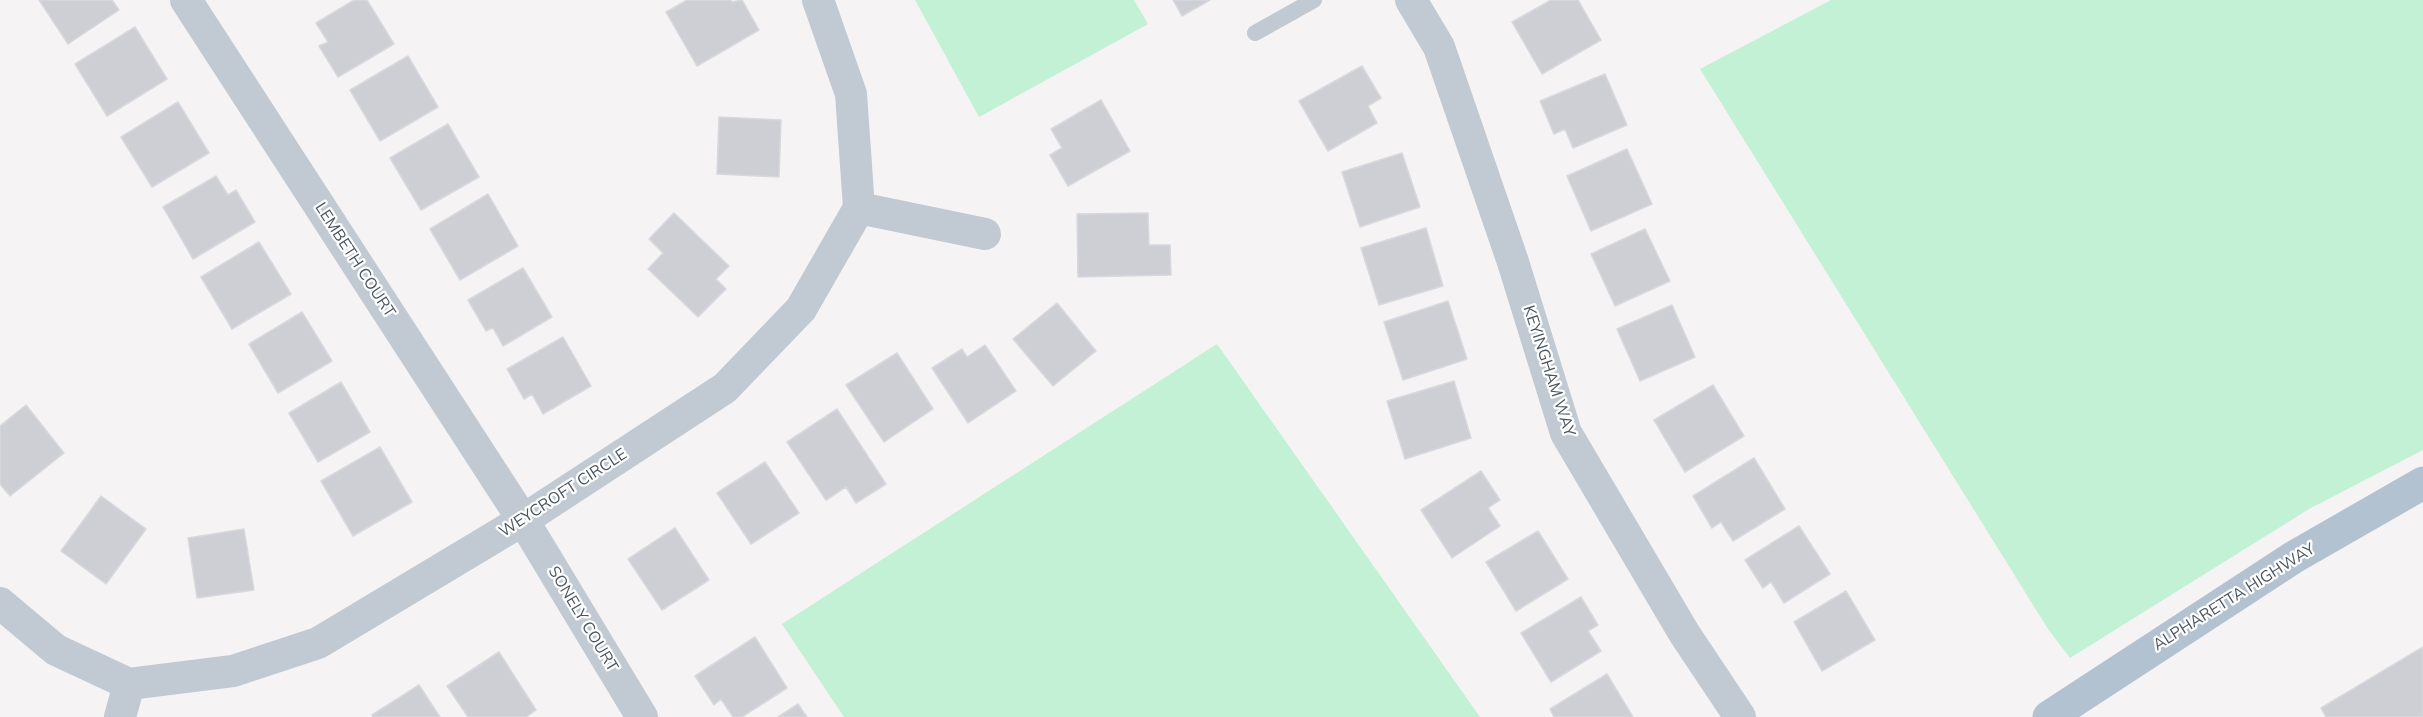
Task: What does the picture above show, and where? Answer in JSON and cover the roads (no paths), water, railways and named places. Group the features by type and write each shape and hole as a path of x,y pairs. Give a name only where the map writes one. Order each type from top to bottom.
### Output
{"main road":[{"name":"ALPHARETTA HIGHWAY","path":"2049,717 2294,557 2423,483"}],"street":[{"name":"LEMBETH COURT","path":"186,0 523,520"},
{"path":"818,0 851,94 859,208 985,234"},
{"name":"KEYINGHAM WAY","path":"1411,0 1439,47 1513,262 1566,433 1684,633 1740,717"},
{"name":"WEYCROFT CIRCLE","path":"129,684 233,671 318,643 523,520 725,388 801,309 859,208"},
{"name":"SONELY COURT","path":"523,520 642,717"},
{"path":"0,603 56,650 129,684 120,717"}],"lane":[{"path":"1255,33 1314,0"}]}
